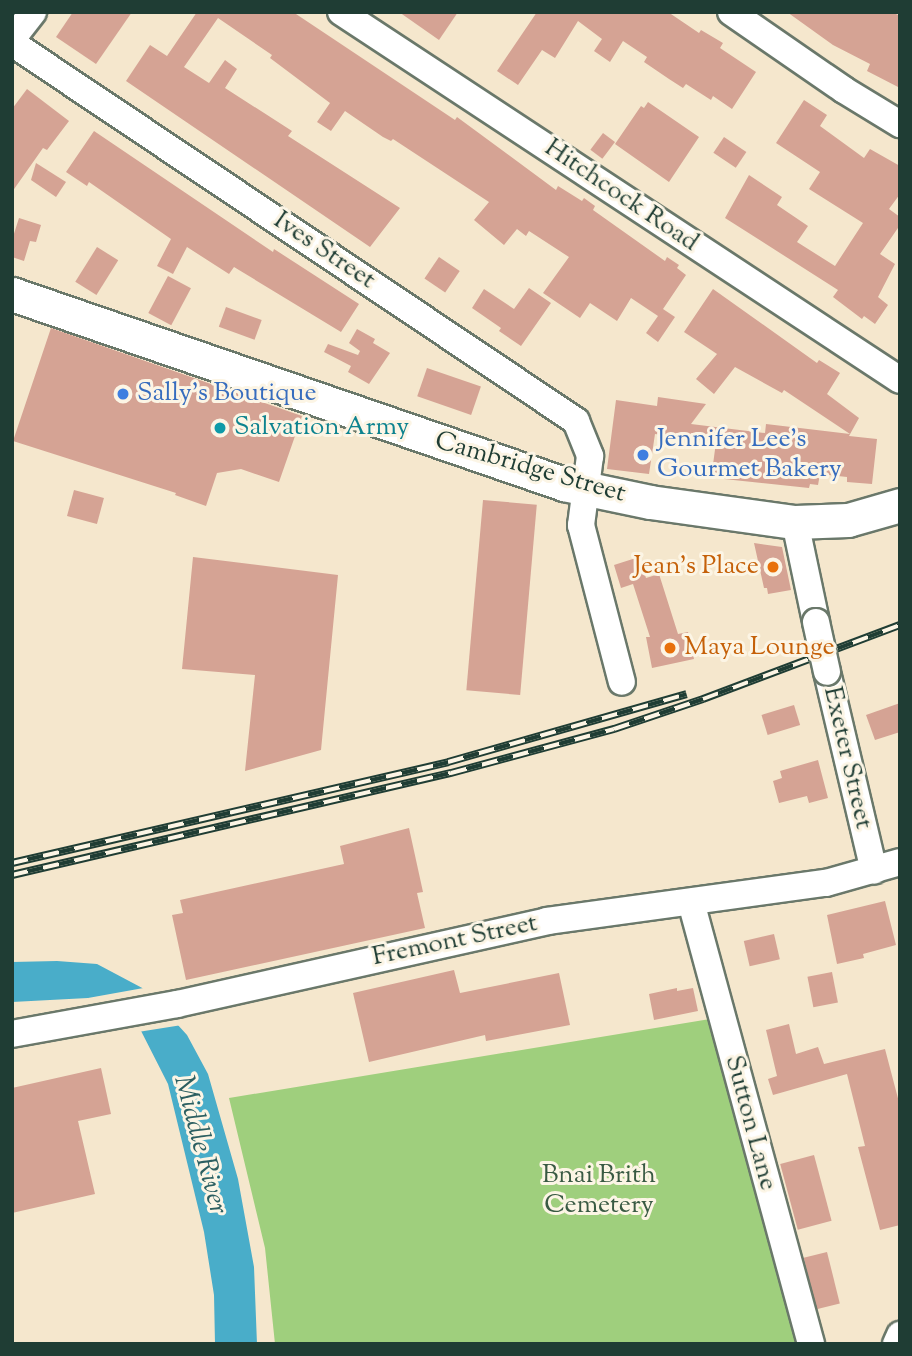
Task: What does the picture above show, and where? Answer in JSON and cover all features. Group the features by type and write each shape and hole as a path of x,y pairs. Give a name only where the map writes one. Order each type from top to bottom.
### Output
{"main road":[{"name":"Cambridge Street","path":"12,294 365,417 587,489 649,502 794,522 848,520 900,505"}],"street":[{"path":"12,41 33,12"},
{"name":"Hitchcock Road","path":"341,12 900,380"},
{"path":"731,12 844,90 900,124"},
{"name":"Ives Street","path":"12,41 576,421 590,456 581,525 622,682"},
{"name":"Exeter Street","path":"794,522 874,871"},
{"name":"Fremont Street","path":"12,1034 177,1004 547,921 826,883 900,862"},
{"name":"Sutton Lane","path":"691,902 811,1344"},
{"path":"896,1344 900,1335"}],"green space":[{"name":"Bnai Brith Cemetery","path":"710,1019 797,1344 275,1344 265,1248 229,1098"}],"water":[{"name":"Middle River","path":"12,962 97,964 146,990 187,1035 208,1074 238,1179 254,1267 257,1344 215,1344 214,1295 204,1232 168,1084 137,1023 88,998 12,1002"}],"pier":[{"path":"149,987 182,1025 138,1032 121,1016 89,1002 88,998"}],"building":[{"path":"73,12 132,12 96,64 56,37"},
{"path":"197,12 293,12 455,120 457,117 556,190 558,186 582,201 584,198 595,206 593,210 665,261 667,257 679,265 677,268 686,275 663,309 675,317 658,342 646,333 658,316 631,298 617,321 590,303 580,318 543,293 569,257 529,231 526,236 517,229 504,245 474,220 489,202 345,111 331,131 317,122 330,103 270,58 272,55 218,18 184,67 209,83 225,60 237,69 225,88 292,131 288,136 400,208 370,247 126,81 150,45 167,56"},
{"path":"399,12 458,12 439,40"},
{"path":"537,12 668,12 699,33 701,30 723,43 720,48 756,72 732,109 713,96 711,100 686,84 683,88 644,62 647,57 623,41 610,62 594,51 602,39 578,21 555,58 542,50 518,85 497,71"},
{"path":"787,12 892,12 900,16 900,88 867,71 870,64 833,45"},
{"path":"27,89 69,121 47,150 43,148 12,192 12,109"},
{"path":"804,100 827,115 820,126 864,158 870,149 900,166 900,194 889,209 900,217 900,225 880,254 895,264 878,297 888,305 875,324 864,316 862,319 833,297 838,290 725,218 749,175 782,197 777,205 808,226 797,242 835,266 863,223 809,189 820,172 776,143"},
{"path":"648,102 699,137 669,182 615,144 641,106 644,108"},
{"path":"94,131 273,252 274,249 359,304 341,332 234,267 229,274 187,247 173,274 157,266 171,239 89,182 87,186 66,172"},
{"path":"603,133 615,142 602,159 590,150"},
{"path":"724,137 746,152 736,168 713,153"},
{"path":"36,163 66,182 56,197 31,180"},
{"path":"19,218 41,225 36,242 30,241 24,261 12,257 12,240"},
{"path":"97,247 118,260 96,295 75,282"},
{"path":"439,257 460,271 445,293 424,279"},
{"path":"168,276 191,288 171,325 148,313"},
{"path":"529,288 551,303 521,346 472,308 484,289 514,309"},
{"path":"713,289 817,363 819,360 840,373 827,394 859,418 849,436 877,439 872,484 847,482 847,477 820,474 818,485 810,484 809,488 724,479 725,474 712,472 716,442 655,434 649,474 607,469 616,400 657,406 658,397 706,404 691,424 765,433 766,424 850,434 784,390 782,393 735,367 714,394 696,379 717,354 684,332"},
{"path":"226,307 262,320 255,340 219,327"},
{"name":"Salvation Army","path":"51,328 302,416 279,482 241,469 217,473 206,506 175,495 176,493 13,441"},
{"path":"357,329 375,339 373,343 390,353 369,384 348,372 351,366 324,352 328,344 358,355 360,351 349,343"},
{"path":"427,368 481,387 471,415 417,396"},
{"path":"74,490 104,498 97,524 67,516"},
{"path":"483,500 537,505 520,695 466,690"},
{"name":"Jean's Place","path":"754,543 782,547 791,590 768,594 767,588 764,588"},
{"path":"193,557 338,575 321,750 245,771 255,675 182,669"},
{"path":"639,557 646,578 659,574 678,634 688,632 694,659 652,668 646,637 650,637 633,584 621,588 614,565"},
{"path":"900,703 900,732 875,740 866,715"},
{"path":"794,705 800,725 768,735 761,715"},
{"path":"818,760 828,798 809,803 807,796 779,803 773,781 782,778 780,771"},
{"path":"409,828 423,892 417,893 425,928 186,980 172,915 183,913 180,900 344,864 340,846"},
{"path":"885,901 896,945 863,954 864,958 837,964 827,915"},
{"path":"774,934 780,959 750,966 744,941"},
{"path":"454,970 460,993 559,973 570,1025 486,1041 485,1035 369,1062 353,993"},
{"path":"832,972 838,1002 813,1007 807,977"},
{"path":"677,988 677,991 693,988 698,1011 654,1020 649,994"},
{"path":"789,1024 796,1054 818,1047 824,1064 885,1049 900,1106 900,1225 880,1230 858,1147 865,1146 847,1074 773,1095 768,1079 777,1076 766,1030"},
{"path":"101,1068 111,1114 78,1121 95,1194 12,1213 12,1088"},
{"path":"814,1155 832,1221 798,1230 780,1164"},
{"path":"827,1252 840,1303 817,1309 804,1258"}],"railway":[{"path":"12,875 451,773 614,729 703,699 900,625"},
{"path":"12,863 448,762 687,694"}],"place":[{"name":"Sally's Boutique","path":"123,394"},
{"name":"Salvation Army","path":"220,428"},
{"name":"Jennifer Lee's Gourmet Bakery","path":"643,455"},
{"name":"Jean's Place","path":"773,567"},
{"name":"Maya Lounge","path":"670,648"}]}
